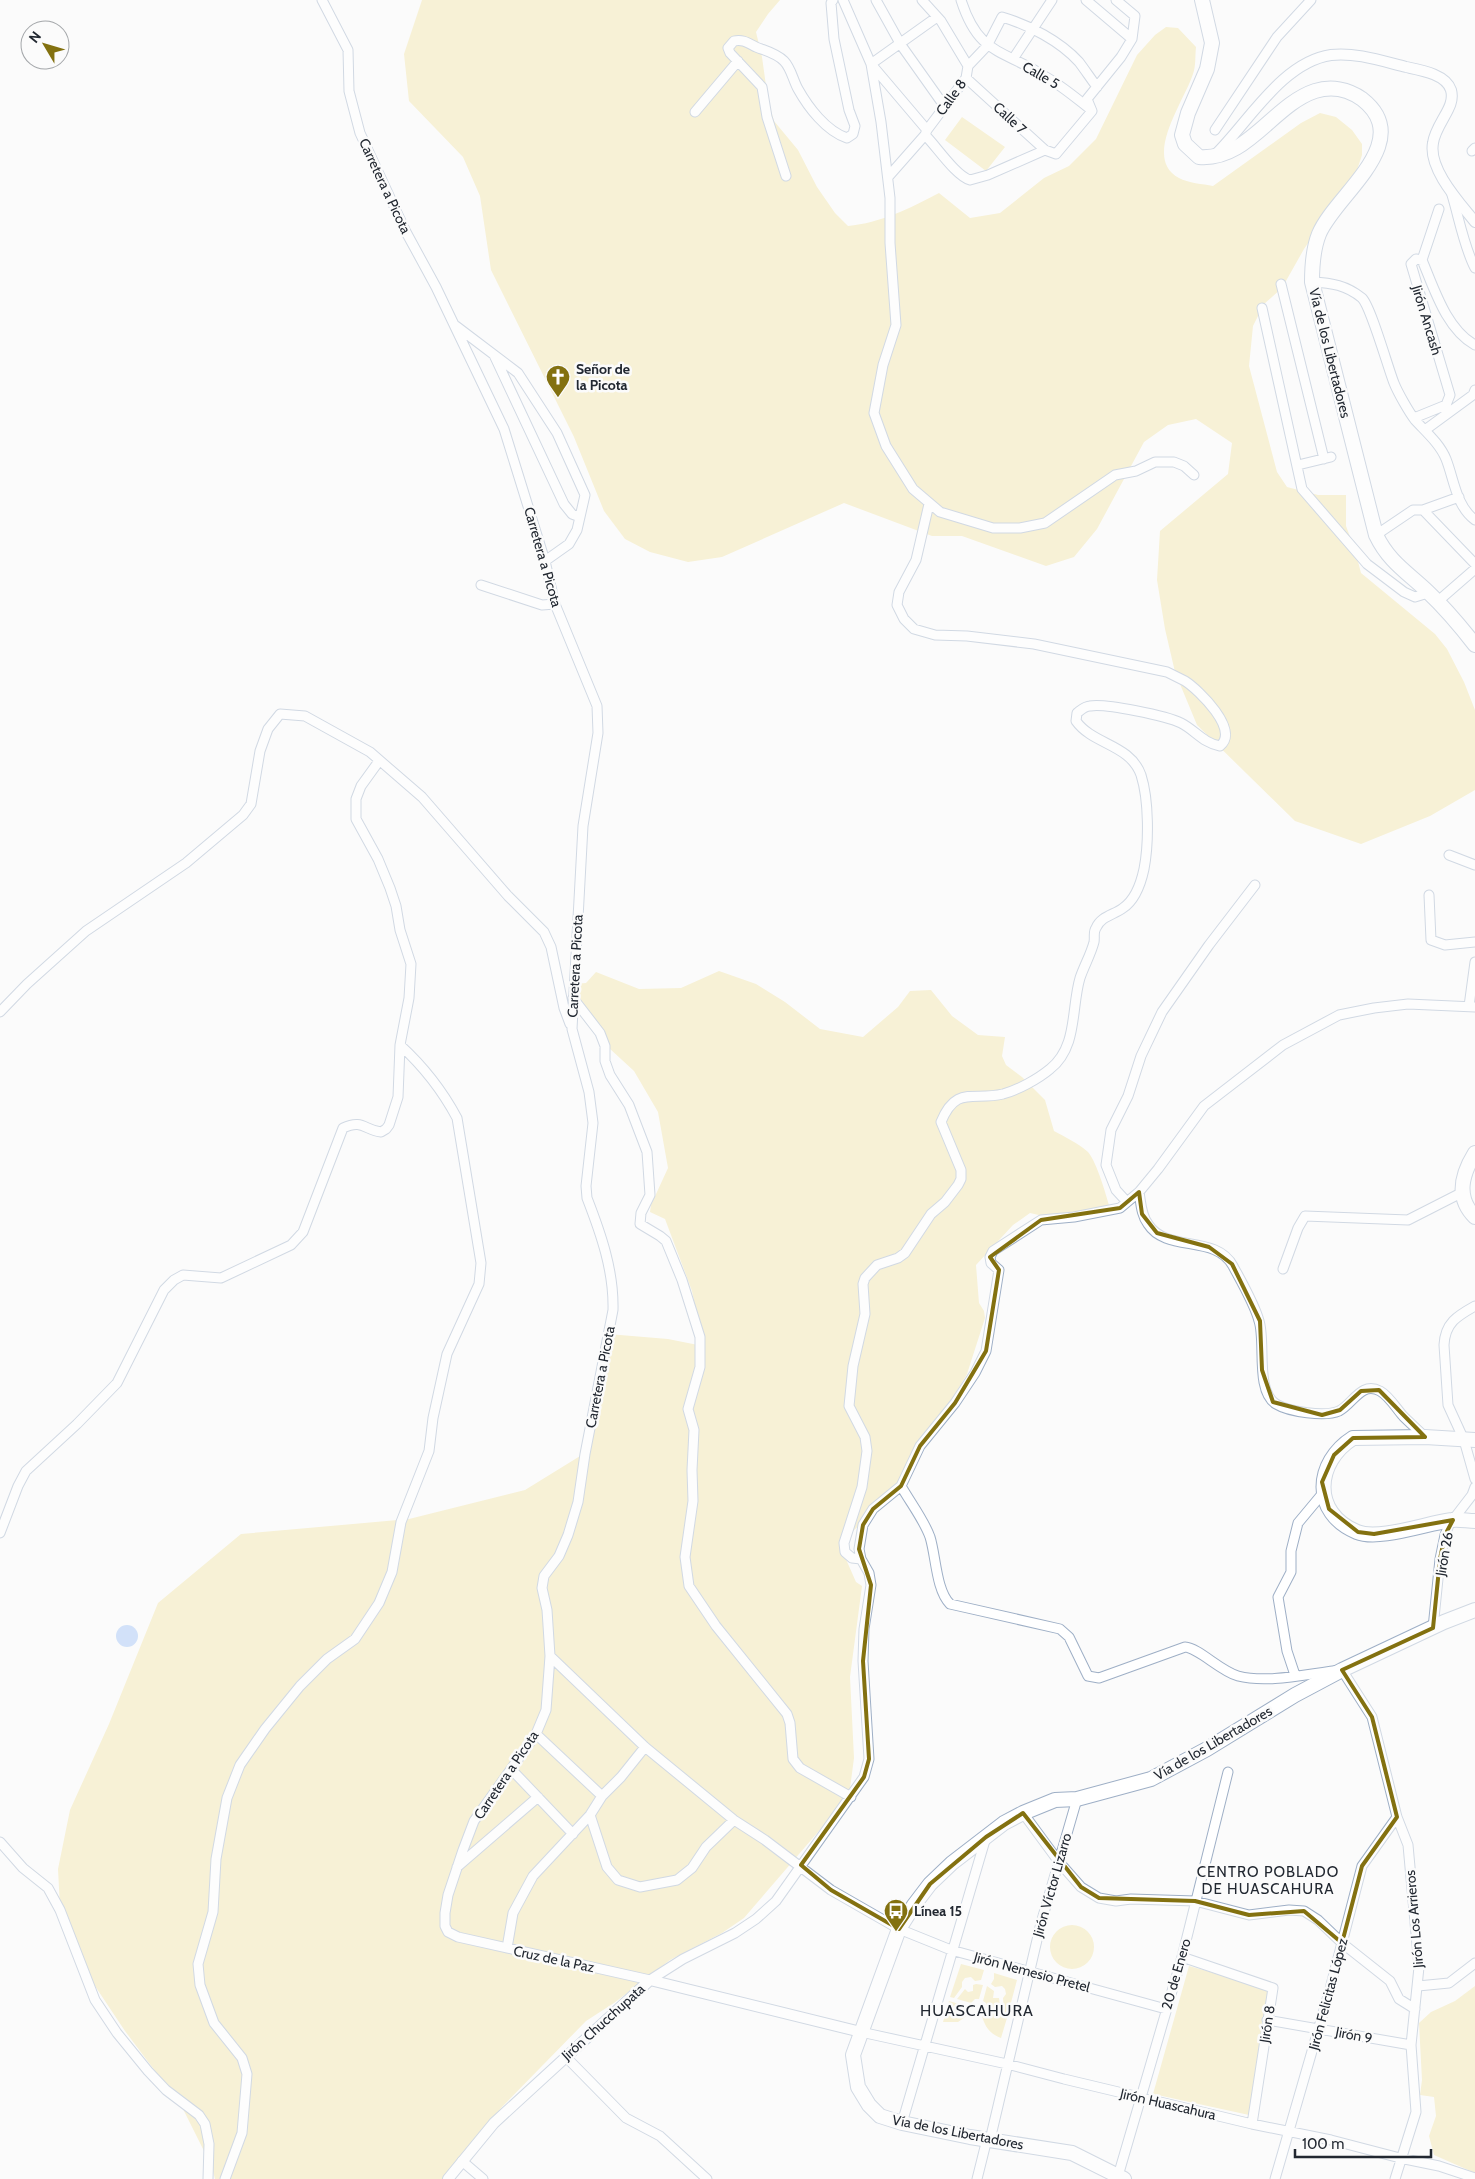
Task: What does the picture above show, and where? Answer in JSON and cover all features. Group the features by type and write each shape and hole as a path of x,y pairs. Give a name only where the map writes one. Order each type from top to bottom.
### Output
{"highway":[{"path":"1202,0 1212,43 1207,69 1188,113 1182,135 1185,144 1199,157 1214,156"},
{"name":"Vía de los Libertadores","path":"1214,156 1245,142 1290,106 1316,91 1332,88 1344,90 1354,94 1369,106 1379,125 1380,137 1375,157 1320,232 1312,261 1312,282 1376,535 1387,555 1394,563 1433,598 1475,645"},
{"path":"1475,1153 1463,1179 1461,1193 1475,1216"},
{"path":"1469,1440 1425,1436 1353,1438 1340,1448 1330,1462 1322,1482 1323,1493 1334,1516 1358,1532 1374,1534 1454,1520 1475,1521"},
{"name":"Vía de los Libertadores","path":"1121,2177 1072,2153 902,2123 880,2116 869,2105 858,2087 853,2055 899,1929 930,1884 986,1837 1023,1813 1055,1800 1077,1799 1151,1779 1207,1749 1295,1695 1342,1670 1475,1610"}],"street":[{"name":"Carretera a Picota","path":"322,0 348,50 350,91 360,133 406,232 454,324 504,429 545,561 555,604 597,706 598,732 583,826 572,1029 589,1092 593,1123 586,1186 587,1198 610,1266 614,1294 613,1310 585,1454 578,1502 568,1535 559,1556 544,1576 542,1588 547,1610 550,1656 546,1710 536,1734 474,1821 448,1895 445,1926 448,1932 458,1937"},
{"path":"786,176 766,117 762,87 738,62 728,48 734,41 739,40 768,50 778,56 785,62 809,107 839,135 847,138 853,134 855,126 849,110 834,39 831,3 833,0"},
{"path":"843,0 872,64 959,174 970,180 988,175 1045,150"},
{"path":"876,0 901,44 945,107"},
{"path":"922,0 937,17 968,66"},
{"path":"961,0 973,30 987,46"},
{"path":"1013,59 1052,0"},
{"path":"1086,0 1132,39"},
{"path":"1092,111 1087,99 1121,57 1132,39 1135,16 1116,0"},
{"path":"1215,130 1277,37 1311,0"},
{"path":"872,64 937,17"},
{"name":"Calle 8","path":"888,177 926,132 966,78 968,66 987,46 1002,17 1016,21 1032,30"},
{"path":"1032,30 1047,38 1073,57 1097,87"},
{"name":"Calle 5","path":"987,46 1046,76 1092,111"},
{"path":"1214,156 1295,69 1315,59 1332,55 1350,56 1383,61 1428,72 1444,81 1450,88 1452,96 1433,144 1436,166 1450,190 1475,222"},
{"path":"695,112 738,62"},
{"path":"872,64 888,177 890,244 896,325 883,365 874,412 886,446 914,488 929,504 940,512 993,528 1020,528 1045,523 1115,475 1136,471 1156,462 1174,462 1184,466 1194,475"},
{"name":"Calle 7","path":"966,78 1045,150 1056,154 1092,111"},
{"path":"1450,190 1464,231 1468,254 1475,268"},
{"name":"Jirón Ancash","path":"1414,418 1446,405 1450,395 1411,264 1416,259 1422,260 1439,209"},
{"path":"1422,260 1446,313 1458,331 1475,345"},
{"path":"1312,282 1344,286 1364,300 1395,385 1414,418 1445,457 1459,498 1468,515 1475,520"},
{"path":"1281,284 1327,458 1298,465"},
{"path":"1262,308 1302,489 1367,564 1404,592 1415,597 1433,598 1475,569"},
{"path":"454,324 518,372 557,433 585,495 580,517 569,544 545,561"},
{"path":"494,354 564,504 572,514 580,517"},
{"path":"1425,430 1472,395 1475,390"},
{"path":"1376,535 1412,510 1423,510 1459,498"},
{"path":"861,1559 852,1558 846,1552 844,1543 862,1487 867,1451 865,1437 849,1406 853,1366 865,1314 863,1284 865,1278 877,1265 898,1258 905,1253 931,1214 945,1202 961,1179 961,1170 941,1122 946,1111 956,1100 970,1095 987,1097 1010,1091 1048,1071 1064,1054 1070,1034 1080,980 1094,943 1096,927 1108,915 1123,908 1134,897 1144,869 1146,794 1140,773 1126,753 1081,728 1076,721 1077,713 1090,706 1107,706 1178,721 1191,728 1199,737 1212,745 1220,746 1224,743 1226,736 1224,727 1203,696 1185,682 1167,672 1034,644 967,636 935,635 914,629 904,619 897,605 899,592 916,560 929,504"},
{"path":"1423,510 1475,564"},
{"path":"481,585 542,605 555,604"},
{"path":"0,1012 27,984 86,931 186,863 244,815 251,804 260,751 268,729 280,714 305,716 370,752 422,797 508,896 544,932 551,947 564,1008 572,1029"},
{"path":"0,1533 18,1486 26,1471 77,1424 117,1383 164,1290 174,1280 183,1275 222,1278 297,1241 303,1232 344,1128 352,1124 360,1124 381,1132 389,1124 398,1097 400,1045 409,998 411,964 400,930 396,906 390,888 378,859 356,819 356,799 361,786 379,761"},
{"path":"1449,855 1475,865"},
{"path":"1127,1202 1116,1190 1106,1165 1111,1130 1128,1096 1141,1056 1162,1012 1209,945 1255,885"},
{"path":"1429,895 1431,940 1446,945 1475,942"},
{"path":"650,1980 683,1959 734,1933 756,1919 776,1901 864,1776 869,1759 863,1661 864,1629 871,1585 869,1573 861,1559 859,1549 864,1525 873,1509 901,1486 920,1446 955,1403 975,1373 986,1351 992,1308 998,1283 999,1270 991,1263 990,1256 994,1251 1042,1220 1105,1212 1120,1208 1139,1192 1158,1169 1204,1106 1283,1045 1339,1016 1374,1008 1408,1004 1472,1007 1475,962"},
{"path":"573,998 600,1033 604,1046 605,1061 610,1075 629,1105 647,1152 650,1195 641,1213 640,1224 666,1241 682,1280 698,1329 700,1367 688,1409 694,1430 693,1502 685,1557 689,1586 716,1626 787,1714 790,1723 793,1759 796,1764 851,1797"},
{"path":"225,2179 242,2133 247,2074 242,2058 214,2022 200,1986 198,1964 213,1912 216,1859 227,1798 240,1765 265,1729 300,1686 327,1658 355,1639 379,1603 392,1572 402,1522 429,1451 433,1418 447,1354 479,1284 481,1263 457,1118 447,1099 417,1060 400,1045"},
{"path":"1139,1192 1142,1214 1148,1225 1157,1233 1173,1239 1209,1247 1221,1254 1232,1264 1260,1321 1262,1370 1273,1402 1279,1406 1322,1415 1340,1410 1361,1391 1367,1389 1379,1390 1425,1436"},
{"path":"1283,1269 1298,1228 1305,1216 1408,1220 1461,1193"},
{"path":"1475,1306 1451,1321 1444,1336 1445,1386 1448,1405 1469,1440 1475,1478"},
{"path":"901,1486 930,1537 946,1601 956,1607 1064,1631 1069,1637 1088,1676 1099,1678 1185,1647 1191,1647 1220,1668 1238,1676 1261,1680 1342,1670"},
{"name":"Jirón 26","path":"1433,1628 1440,1559 1445,1535 1475,1487"},
{"path":"1295,1675 1287,1651 1278,1597 1291,1572 1291,1552 1298,1523 1323,1493"},
{"name":"Jirón Nemesio Pretel","path":"550,1656 645,1748 734,1820 801,1866 831,1890 899,1929 951,1950 1166,2009"},
{"name":"Jirón Los Arrieros","path":"1342,1670 1372,1717 1397,1817 1408,1845 1416,1930 1418,1986 1411,2045 1416,2112 1415,2120 1400,2158 1395,2179"},
{"path":"536,1734 602,1796"},
{"path":"507,1948 513,1913 533,1876 590,1815 602,1796 645,1748"},
{"path":"511,1769 573,1834"},
{"name":"20 de Enero","path":"1121,2177 1182,1956 1228,1772"},
{"path":"457,1867 538,1797"},
{"name":"Jirón Víctor Lizarro","path":"977,2179 989,2139 1040,1923 1077,1799"},
{"path":"1023,1813 1059,1862 1081,1887 1099,1898 1116,1901 1131,1899 1196,1901 1250,1915 1289,1910 1304,1912 1318,1920 1390,1981 1399,1998 1415,2009"},
{"path":"590,1815 606,1867 618,1880 640,1888 677,1880 692,1868 706,1847 734,1820"},
{"name":"Jirón Felicitas López","path":"1275,2179 1319,2028 1362,1866 1397,1817"},
{"path":"902,2123 951,1950 986,1837"},
{"path":"0,1842 23,1868 48,1888 60,1910 95,2000 117,2034 160,2084 199,2115 205,2124 209,2144 208,2179"},
{"name":"Cruz de la Paz","path":"458,1937 650,1980"},
{"name":"Jirón 8","path":"1182,1956 1273,1988 1252,2124"},
{"path":"1418,1986 1449,1983 1475,1963"},
{"name":"Jirón Chucchupata","path":"448,2179 494,2123 650,1980 861,2032"},
{"name":"Jirón 9","path":"1267,2020 1411,2045"},
{"name":"Jirón Huascahura","path":"861,2032 1007,2064 1252,2124 1331,2140 1439,2166 1475,2178"},
{"path":"565,2056 622,2115 660,2136 707,2179"},
{"path":"462,2161 483,2179"}],"highlighted area":[{"path":"1139,1192 1142,1214 1157,1233 1209,1247 1232,1264 1260,1321 1262,1370 1273,1402 1322,1415 1340,1410 1361,1391 1379,1390 1425,1437 1353,1438 1334,1455 1322,1482 1329,1509 1358,1532 1374,1534 1453,1520 1445,1535 1440,1559 1433,1628 1342,1670 1372,1717 1397,1817 1362,1866 1342,1943 1304,1911 1249,1915 1195,1901 1099,1898 1081,1887 1023,1813 986,1837 930,1884 899,1929 831,1890 801,1865 864,1777 869,1759 863,1661 871,1585 859,1549 863,1525 873,1509 901,1486 920,1446 955,1403 986,1351 999,1270 990,1257 1041,1220 1120,1208"}],"shaded area":[{"path":"422,0 780,0 756,32 762,57 768,100 774,121 798,150 817,187 835,213 848,226 872,222 906,209 939,193 970,218 1000,213 1044,178 1069,166 1096,139 1137,55 1155,35 1166,27 1178,28 1196,47 1193,74 1169,129 1165,144 1164,157 1169,169 1179,178 1213,186 1301,123 1320,113 1336,117 1352,130 1362,144 1362,155 1356,173 1304,249 1282,288 1264,304 1253,326 1249,366 1277,472 1287,487 1318,495 1346,495 1346,526 1361,573 1435,634 1447,649 1464,682 1475,710 1475,790 1430,816 1361,844 1295,821 1197,725 1175,672 1165,629 1157,580 1160,531 1228,474 1232,443 1196,419 1168,425 1144,442 1097,529 1074,557 1046,566 962,536 932,536 844,503 722,557 688,562 650,552 625,539 604,511 574,437 491,270 480,196 463,157 409,101 404,54"},
{"path":"962,117 1005,147 986,171 945,140"},
{"path":"719,971 756,984 785,1002 820,1029 863,1037 898,1007 910,991 931,990 952,1016 978,1035 1005,1037 1002,1056 1006,1065 1022,1077 1045,1100 1054,1131 1088,1152 1098,1172 1111,1212 1060,1220 1030,1213 1013,1225 976,1265 979,1303 984,1311 985,1318 967,1374 895,1491 850,1534 845,1557 856,1582 862,1586 850,1677 854,1758 849,1796 744,1918 722,1933 670,1960 614,2003 586,2021 502,2107 443,2179 215,2179 212,2167 182,2107 125,2031 79,1962 61,1927 58,1869 70,1810 109,1724 158,1603 241,1534 409,1519 525,1490 585,1453 608,1334 668,1339 703,1346 692,1291 665,1219 650,1212 651,1205 668,1168 658,1112 634,1071 609,1048 573,998 575,984 586,983 596,972 639,989 681,988"},
{"path":"1068,1925 1076,1925 1088,1931 1094,1947 1088,1963 1076,1969 1068,1969 1056,1963 1050,1951 1050,1943 1056,1931"},
{"path":"961,1964 984,1970 981,1980 975,1981 971,1977 965,1978 962,1982 962,1987 954,1998 950,1997"},
{"path":"1189,1966 1271,1989 1249,2115 1153,2094"},
{"path":"994,1973 1017,1980 1008,2014 1004,2012 1003,1998 1006,1994 1005,1989 1002,1986 995,1987 991,1984 994,1979"},
{"path":"973,1985 983,1985 979,1999 975,1999 971,2003 957,1999 965,1989 968,1992 973,1991"},
{"path":"987,1986 994,1991 993,1998 999,1998 1001,2012 987,2008 986,2003 983,2001"},
{"path":"1475,1986 1475,2173 1434,2155 1429,2136 1436,2116 1434,2097 1420,2095 1422,2080 1419,2023 1431,2012 1455,2001"},
{"path":"949,2001 969,2007 971,2013 958,2022 943,2022"},
{"path":"987,2012 1007,2018 1001,2038 991,2032 985,2024 982,2016"}],"water":[{"path":"127,1625 135,1628 138,1636 135,1644 127,1647 119,1644 116,1636 119,1628"}],"place":[{"name":"Señor de la Picota","path":"558,398"},
{"name":"Línea 15","path":"896,1932"}],"district":[{"name":"CENTRO POBLADO DE HUASCAHURA","path":"1268,1880"},
{"name":"HUASCAHURA","path":"977,2010"}]}
